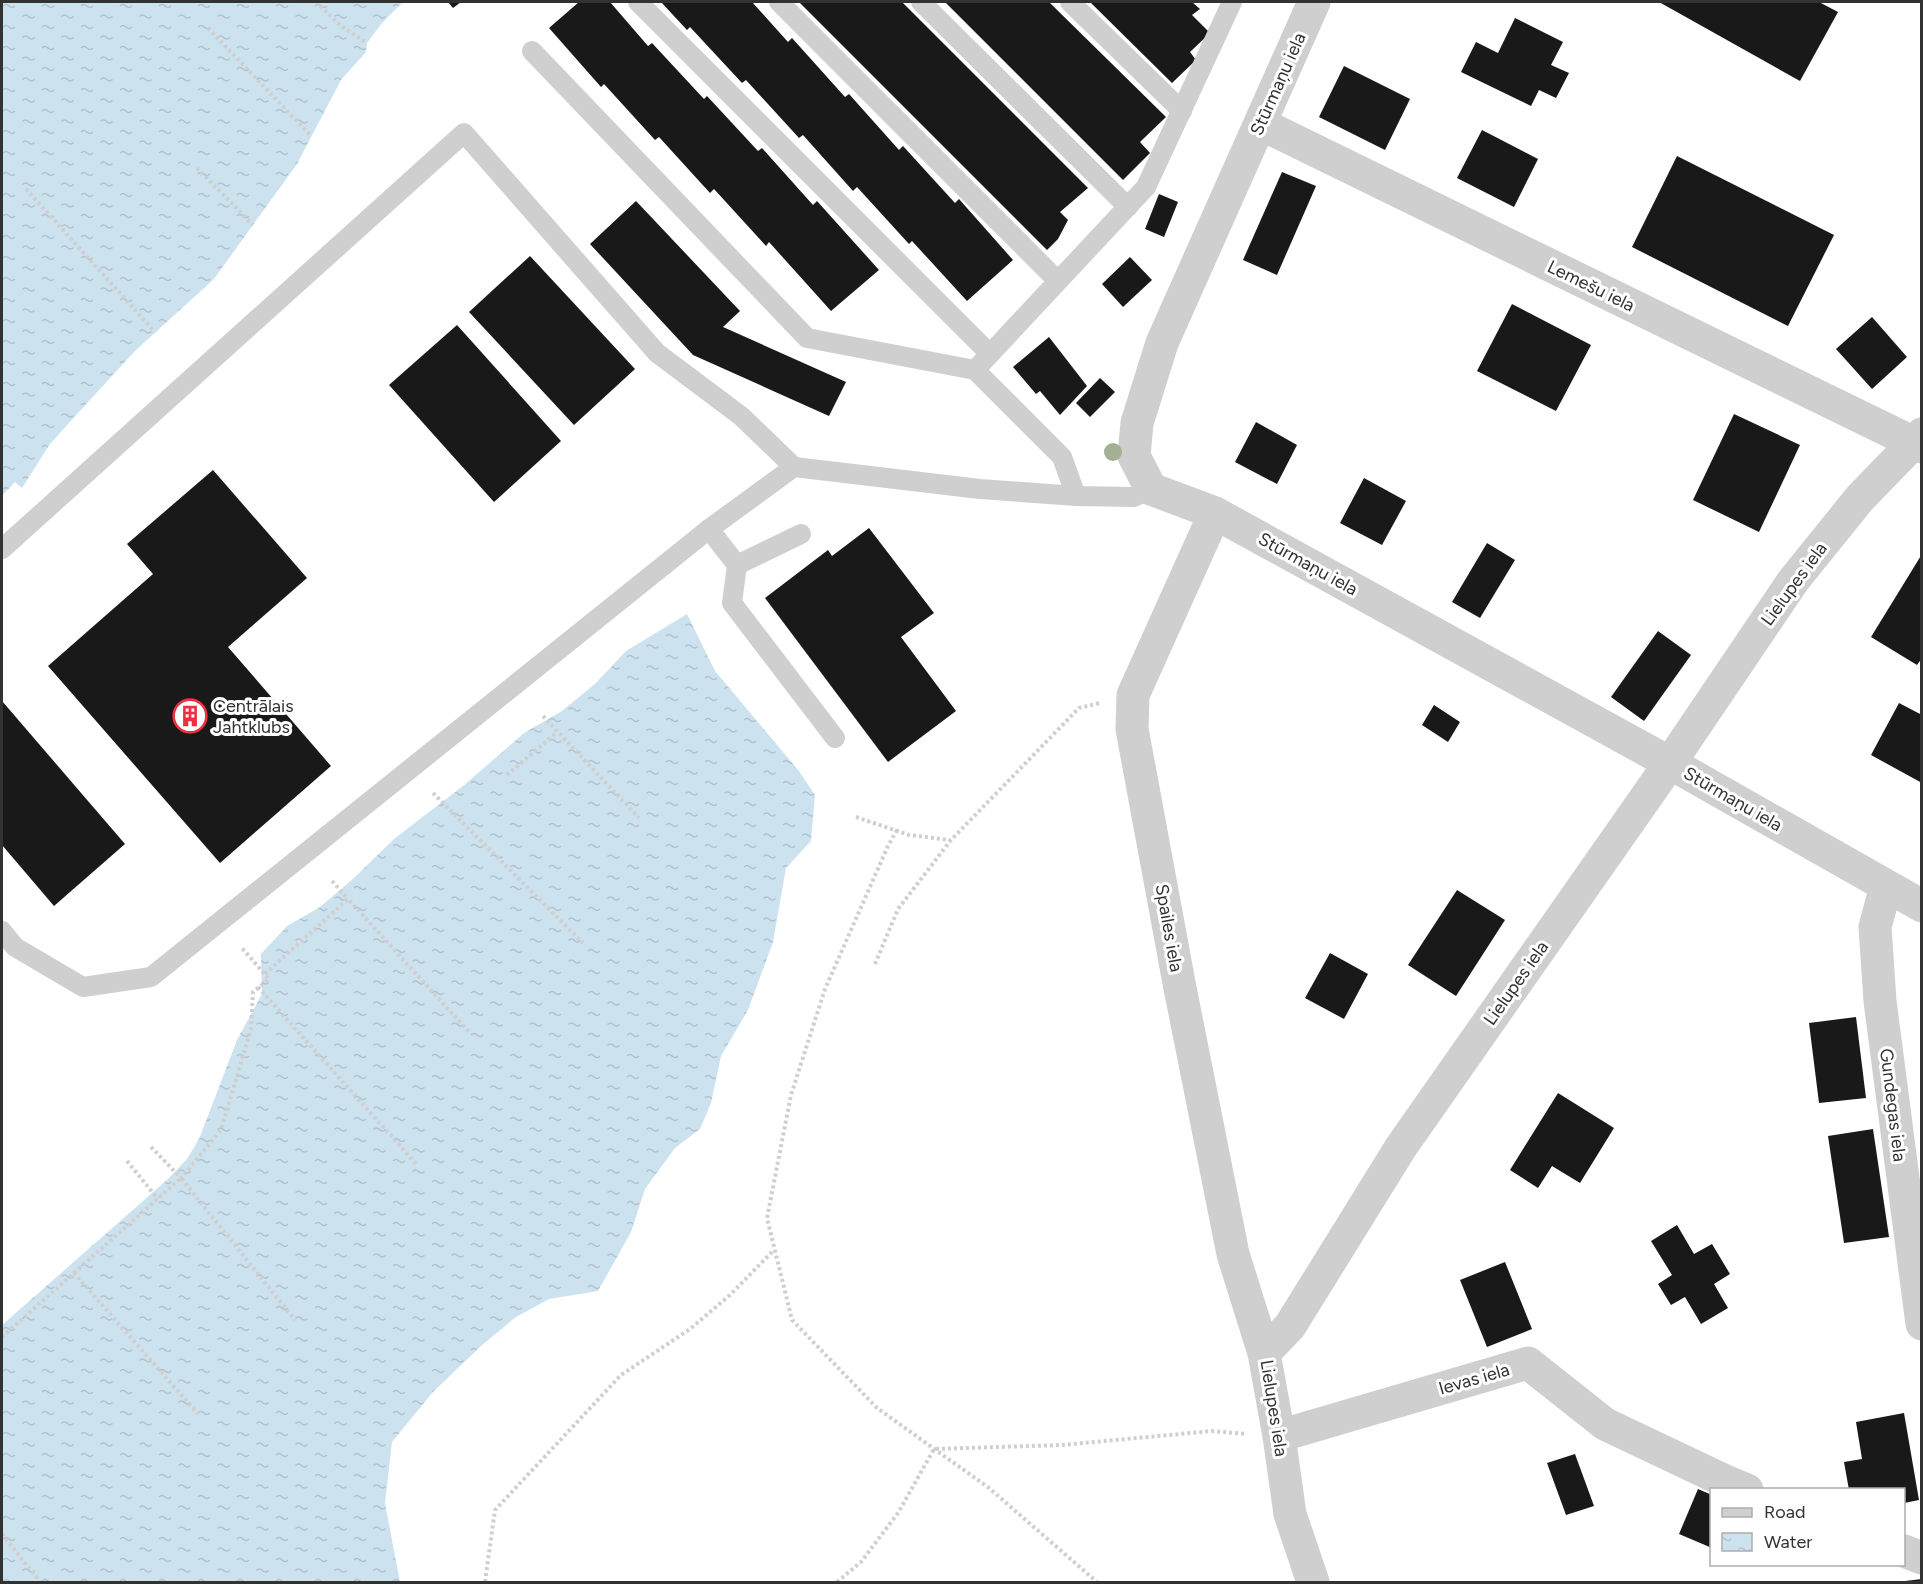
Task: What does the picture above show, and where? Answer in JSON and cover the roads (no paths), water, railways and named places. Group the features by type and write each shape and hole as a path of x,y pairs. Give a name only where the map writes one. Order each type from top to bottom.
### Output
{"street":[{"name":"Stūrmaņu iela","path":"1314,2 1162,343 1137,423 1134,456 1151,489 1215,513 1670,763 1922,906"},
{"name":"Lemešu iela","path":"1261,124 1918,441"},
{"name":"Lielupes iela","path":"1313,1582 1290,1514 1264,1353 1290,1326 1401,1147 1670,763 1793,581 1860,498 1918,441"},
{"name":"Spailes iela","path":"1215,513 1133,695 1132,729 1228,1231 1264,1353"},
{"name":"Gundegas iela","path":"1886,886 1875,927 1880,1000 1922,1324"},
{"name":"Ievas iela","path":"1279,1436 1528,1363 1605,1424 1742,1488"},
{"path":"1905,1551 1922,1558"}],"lane":[{"path":"638,2 990,354"},
{"path":"779,2 1058,281"},
{"path":"921,2 1128,207"},
{"path":"1070,2 1182,111"},
{"path":"975,370 1146,188 1182,111 1224,5"},
{"path":"532,51 807,338 975,370 1062,456 1076,495"},
{"path":"2,549 464,133 657,353 741,416 794,466 980,489 1134,497 1151,489"},
{"path":"2,931 15,947 83,987 151,977 709,529 794,466"},
{"path":"709,529 737,565 732,603 835,738"},
{"path":"737,565 801,534"}],"water":[{"path":"2,2 403,2 382,23 367,43 366,52 341,80 297,164 214,279 135,351 89,401 50,444 22,488 15,482 2,496"},
{"path":"687,614 715,671 799,771 815,795 811,841 786,868 773,942 748,1010 721,1056 711,1103 700,1129 675,1148 645,1189 631,1232 598,1291 549,1299 516,1317 482,1345 432,1393 392,1442 385,1503 400,1582 2,1582 2,1325 168,1179 187,1159 199,1139 237,1040 262,994 261,954 287,926 320,907 394,839 463,786 524,733 562,711 596,683 626,651"}],"place":[{"name":"Centrālais Jahtklubs","path":"190,716"}]}
